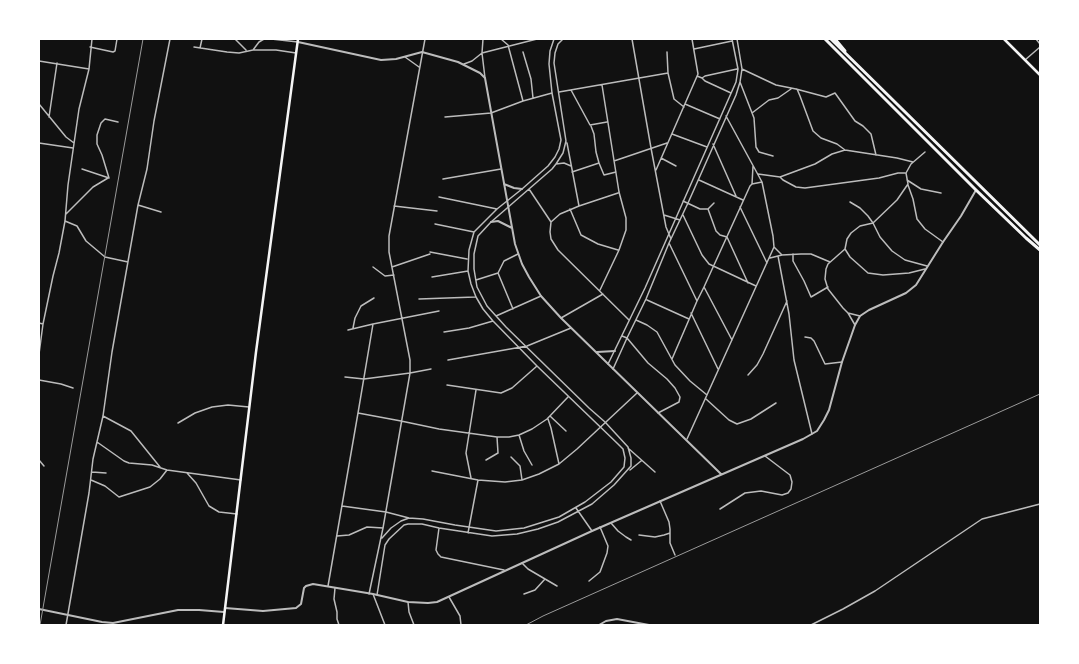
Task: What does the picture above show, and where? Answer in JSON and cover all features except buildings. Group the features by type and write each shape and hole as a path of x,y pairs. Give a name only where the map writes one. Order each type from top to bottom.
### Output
{"highway":[{"path":"825,39 976,190 1040,250"},
{"path":"831,39 1040,245"},
{"path":"835,39 865,73"}],"main road":[{"path":"1004,39 1040,75"},
{"path":"223,625 249,407 298,40"}],"street":[{"path":"39,354 43,324 65,221 73,148 79,109 89,69 92,39"},
{"path":"90,47 113,52 115,51 117,39"},
{"path":"66,625 91,480 96,442 103,416 112,352 138,205 147,170 154,121 170,39"},
{"path":"200,48 202,39"},
{"path":"235,39 247,51"},
{"path":"253,50 259,42 264,39"},
{"path":"271,39 298,40 382,60 405,57 422,52 464,64 474,69 485,78"},
{"path":"369,594 386,512 410,374 410,360 388,244 425,39"},
{"path":"483,39 482,53 485,78 512,228 518,254 528,277 541,296 561,318 722,474"},
{"path":"501,39 508,45 523,101"},
{"path":"464,64 472,61 482,53 508,45 536,39"},
{"path":"342,506 386,512 409,518 468,527 496,530 524,528 559,517 585,502 611,482 624,467 625,458 618,444 493,322 483,309 470,284 468,259 474,232 497,209 548,166 556,157 559,149 561,140 552,93 549,64 550,51 554,39"},
{"path":"563,39 558,44 555,58 555,75 578,206"},
{"path":"632,39 650,148 656,170 668,233 671,239"},
{"path":"656,170 697,76 698,70 692,39"},
{"path":"614,369 627,338 646,300 669,243 683,215 740,82 742,69 737,39"},
{"path":"1036,39 1040,44"},
{"path":"608,364 645,288 736,82 738,69 732,40 694,49"},
{"path":"194,47 238,53 253,50 276,50 296,53"},
{"path":"1025,60 1040,47"},
{"path":"523,52 531,79 533,98"},
{"path":"667,52 668,73 674,100 720,119"},
{"path":"405,57 419,67"},
{"path":"39,61 89,69"},
{"path":"49,117 57,64"},
{"path":"702,78 705,76 738,69"},
{"path":"742,69 776,86 796,89 826,97 835,93 855,121 871,134 876,155"},
{"path":"559,92 668,73"},
{"path":"697,76 731,93"},
{"path":"740,82 755,123 756,147 759,152 772,156"},
{"path":"600,290 619,250 626,230 626,218 619,192 602,85"},
{"path":"752,113 769,100 778,98 792,89"},
{"path":"796,89 813,131 821,138 837,144 845,150"},
{"path":"571,90 594,134 599,163 604,175 616,172"},
{"path":"445,117 491,113 523,101 552,93"},
{"path":"39,104 66,137 74,143"},
{"path":"686,439 708,395 774,247 762,182 726,116"},
{"path":"109,178 97,144 97,135 101,123 105,119 118,122"},
{"path":"590,126 607,122"},
{"path":"672,134 708,147"},
{"path":"566,141 563,153 556,164 491,222 478,236 473,262 480,295 496,316 605,422 628,448 655,472"},
{"path":"39,143 73,148"},
{"path":"614,161 667,143"},
{"path":"713,144 736,196"},
{"path":"758,174 780,177 815,164 832,154 845,150 913,162"},
{"path":"925,152 913,162 906,173 906,179 913,199 916,219 925,229 943,242"},
{"path":"661,158 676,166"},
{"path":"556,164 564,163 571,166"},
{"path":"572,172 599,163"},
{"path":"672,359 696,301 704,287 743,200 752,184 753,166"},
{"path":"82,169 109,178"},
{"path":"443,179 501,169"},
{"path":"780,177 796,187 805,188 906,173"},
{"path":"66,214 93,187 109,178"},
{"path":"698,179 743,200"},
{"path":"906,179 920,189 941,193"},
{"path":"752,184 762,182"},
{"path":"504,184 510,187 522,189"},
{"path":"908,184 897,200 873,223 860,226 851,233 846,239 845,249 850,257 868,273 883,275 909,273 926,268"},
{"path":"529,188 551,222 551,239 558,250 629,320"},
{"path":"225,608 262,611 296,608 301,604 303,590 306,586 313,584 373,594 408,602 428,604 437,602 521,562 765,456 812,434 820,426 829,410 842,362 855,325 860,316 869,310 911,290 916,285 961,216 976,190"},
{"path":"551,222 560,214 570,209 619,192"},
{"path":"439,197 497,209"},
{"path":"683,201 700,209 708,209 714,203"},
{"path":"850,202 860,208 873,223 880,237 892,251 905,260 926,268"},
{"path":"138,205 161,212"},
{"path":"394,206 437,211"},
{"path":"740,207 767,264"},
{"path":"570,209 581,235 598,244 619,250"},
{"path":"708,209 716,231 720,235 727,236"},
{"path":"664,215 680,220"},
{"path":"683,215 702,254 713,267 756,286"},
{"path":"65,221 77,226 86,241 103,255 110,259 128,262"},
{"path":"491,222 498,221 512,228"},
{"path":"435,224 474,232"},
{"path":"727,236 748,283"},
{"path":"669,243 696,301"},
{"path":"774,247 782,255"},
{"path":"845,249 830,262 825,274 825,279 828,287 848,313 855,325"},
{"path":"392,267 430,253 468,259"},
{"path":"476,280 498,273 504,261 518,254"},
{"path":"793,254 793,261 811,298 828,287"},
{"path":"770,258 782,255 811,254 830,262"},
{"path":"778,256 787,301 794,360 812,434"},
{"path":"373,267 385,276 394,275"},
{"path":"432,277 468,271"},
{"path":"498,273 513,309"},
{"path":"704,287 732,340"},
{"path":"561,318 603,294"},
{"path":"496,316 541,296"},
{"path":"419,298 476,297"},
{"path":"353,328 355,318 361,306 374,298"},
{"path":"646,300 688,319"},
{"path":"748,375 757,365 763,354 787,301"},
{"path":"348,330 439,311"},
{"path":"691,313 719,370"},
{"path":"848,313 860,316"},
{"path":"636,320 657,332 682,374 708,395"},
{"path":"444,332 493,322"},
{"path":"39,323 43,324"},
{"path":"328,586 373,324"},
{"path":"448,360 527,346 571,328"},
{"path":"622,336 627,338 648,363 671,383 680,397 679,402 658,413"},
{"path":"804,337 811,338 814,341 825,364 842,362"},
{"path":"596,351 615,351"},
{"path":"447,385 497,393 507,392 537,366"},
{"path":"345,378 364,379 410,374 431,369"},
{"path":"552,381 557,376"},
{"path":"39,380 73,388"},
{"path":"471,478 466,453 476,390"},
{"path":"432,471 478,480 505,482 522,480 539,474 559,464 637,393"},
{"path":"358,413 469,434 509,437 519,435 532,429 547,419 568,396"},
{"path":"706,399 729,420 738,424 751,419 776,403"},
{"path":"178,423 195,413 212,407 233,405 249,407"},
{"path":"103,416 131,431 161,468"},
{"path":"550,416 566,431"},
{"path":"547,419 551,428 559,464"},
{"path":"519,435 524,451 532,465"},
{"path":"486,460 498,453 496,437"},
{"path":"96,442 129,463 152,465 167,470 241,480"},
{"path":"377,595 383,552 389,539 404,525 422,524 492,536 517,534 538,529 579,512 592,504 614,485 632,466 628,448"},
{"path":"720,509 744,493 761,491 782,495 788,493 791,489 792,482 790,474 765,456"},
{"path":"511,457 520,466 522,480"},
{"path":"39,460 44,466"},
{"path":"627,472 642,460"},
{"path":"91,480 105,486 119,497 150,487 160,479 167,470"},
{"path":"92,472 106,473"},
{"path":"187,473 196,483 209,506 219,512 237,514"},
{"path":"468,533 478,480"},
{"path":"611,482 614,485"},
{"path":"660,501 669,522 670,543 675,555"},
{"path":"811,625 875,591 982,519 1040,504"},
{"path":"576,507 592,531"},
{"path":"380,540 391,528 401,521 409,518"},
{"path":"422,524 423,519"},
{"path":"611,523 618,531 631,540"},
{"path":"337,536 349,535 370,527 383,528"},
{"path":"439,528 436,550 441,557 504,570"},
{"path":"589,581 600,572 607,553 608,546 600,528"},
{"path":"639,535 656,537 670,533"},
{"path":"521,562 528,569 557,586"},
{"path":"375,567 381,568"},
{"path":"524,594 535,590 545,579"},
{"path":"335,588 334,599 339,625"},
{"path":"373,594 385,625"},
{"path":"449,596 461,619 461,624 457,625"},
{"path":"408,602 409,612 414,625"},
{"path":"39,609 113,623 178,610 224,612"},
{"path":"599,625 606,621 617,619 649,625"}],"railway":[{"path":"40,625 143,39"},
{"path":"526,625 543,616 1040,394"}]}
